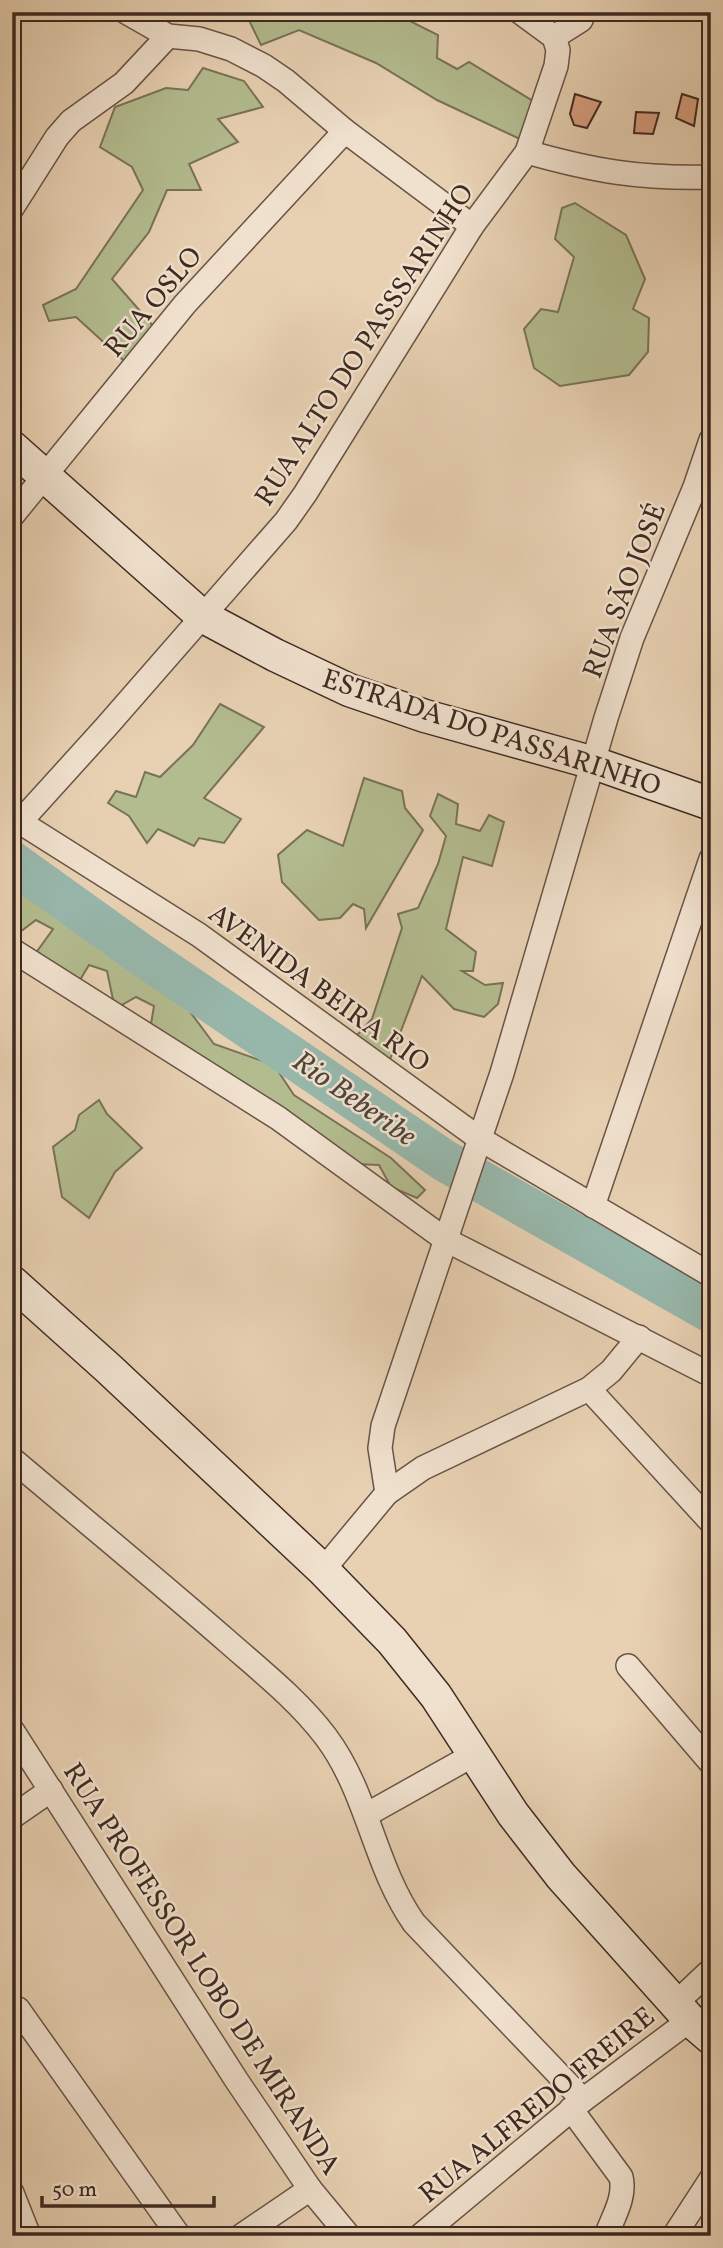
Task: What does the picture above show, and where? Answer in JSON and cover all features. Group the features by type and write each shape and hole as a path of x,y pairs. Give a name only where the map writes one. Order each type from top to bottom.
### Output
{"street":[{"path":"126,12 169,36 210,42 231,49 264,66 286,80 345,131 472,226"},
{"path":"520,12 554,37 581,20 584,12"},
{"path":"12,208 71,121 124,83 169,36"},
{"name":"RUA ALTO DO PASSSARINHO","path":"16,820 202,616 286,521 305,494 472,226 527,152 556,66 558,50 554,37"},
{"name":"RUA OSLO","path":"12,516 185,304 345,131"},
{"path":"527,152 608,173 672,178 711,177"},
{"name":"RUA SÃO JOSÉ","path":"387,1493 380,1448 383,1426 502,1073 632,638 695,487 711,440"},
{"name":"ESTRADA DO PASSARINHO","path":"12,447 202,616 275,655 349,691 425,716 594,762 711,804"},
{"name":"AVENIDA BEIRA RIO","path":"16,820 199,935 477,1147 593,1206 711,1275"},
{"path":"593,1206 711,859"},
{"path":"12,950 278,1118 542,1291 711,1375"},
{"path":"12,1282 108,1368 323,1570 392,1641 436,1696 513,1814 562,1876 692,2020"},
{"path":"323,1570 387,1493 423,1468 589,1389 611,1371 639,1337"},
{"path":"589,1389 711,1522"},
{"path":"12,1459 165,1587 297,1704 325,1736 343,1761 394,1890 414,1923 577,2105 621,2177 622,2197 606,2236"},
{"path":"628,1666 711,1763"},
{"name":"RUA PROFESSOR LOBO DE MIRANDA","path":"12,1730 237,2081 310,2189 349,2236"},
{"path":"366,1815 475,1754"},
{"path":"12,1817 51,1790"},
{"name":"RUA ALFREDO FREIRE","path":"421,2236 577,2105 692,2020 711,1970"},
{"path":"18,2009 178,2236"},
{"path":"674,2236 711,2179"},
{"path":"241,2236 310,2189"},
{"path":"12,2193 29,2236"}],"green space":[{"path":"245,12 392,12 438,35 437,58 457,69 469,62 533,101 522,140 437,100 376,63 299,30 261,45"},
{"path":"203,68 244,81 263,107 218,119 238,142 189,164 201,190 167,190 149,232 112,279 154,327 133,369 76,317 49,321 43,305 76,289 143,190 132,167 100,147 115,107 166,88 188,90"},
{"path":"575,203 626,235 645,279 633,309 649,318 648,352 629,375 560,386 534,368 524,329 541,309 558,312 574,257 555,239 562,208"},
{"path":"220,704 264,727 204,798 241,819 224,843 199,838 194,846 158,829 147,843 129,816 108,803 116,791 136,797 145,772 160,777 193,745"},
{"path":"364,778 402,791 405,808 423,830 366,928 364,909 353,904 340,918 319,920 282,882 278,855 307,830 343,846"},
{"path":"438,794 458,804 456,824 480,831 489,815 504,822 492,866 463,857 446,929 476,952 473,971 462,971 485,985 503,983 498,1004 484,1017 454,1009 422,976 389,1062 362,1043 357,1035 372,1019 402,928 398,914 418,908 438,864 446,836 430,816"},
{"path":"12,875 182,1001 214,1044 274,1065 294,1095 391,1158 425,1190 417,1198 391,1187 379,1165 354,1164 150,1030 154,1006 136,997 115,1009 107,971 89,965 74,990 36,953 53,929 36,920 12,938"},
{"path":"99,1100 107,1114 142,1148 115,1172 89,1218 62,1197 53,1147 75,1130 79,1115"}],"building":[{"path":"575,94 601,102 587,128 574,125 570,114"},
{"path":"682,94 698,99 694,126 676,118"},
{"path":"636,112 659,113 653,134 634,133"}],"waterway":[{"name":"Rio Beberibe","path":"12,862 139,953 445,1161 711,1312"}]}
